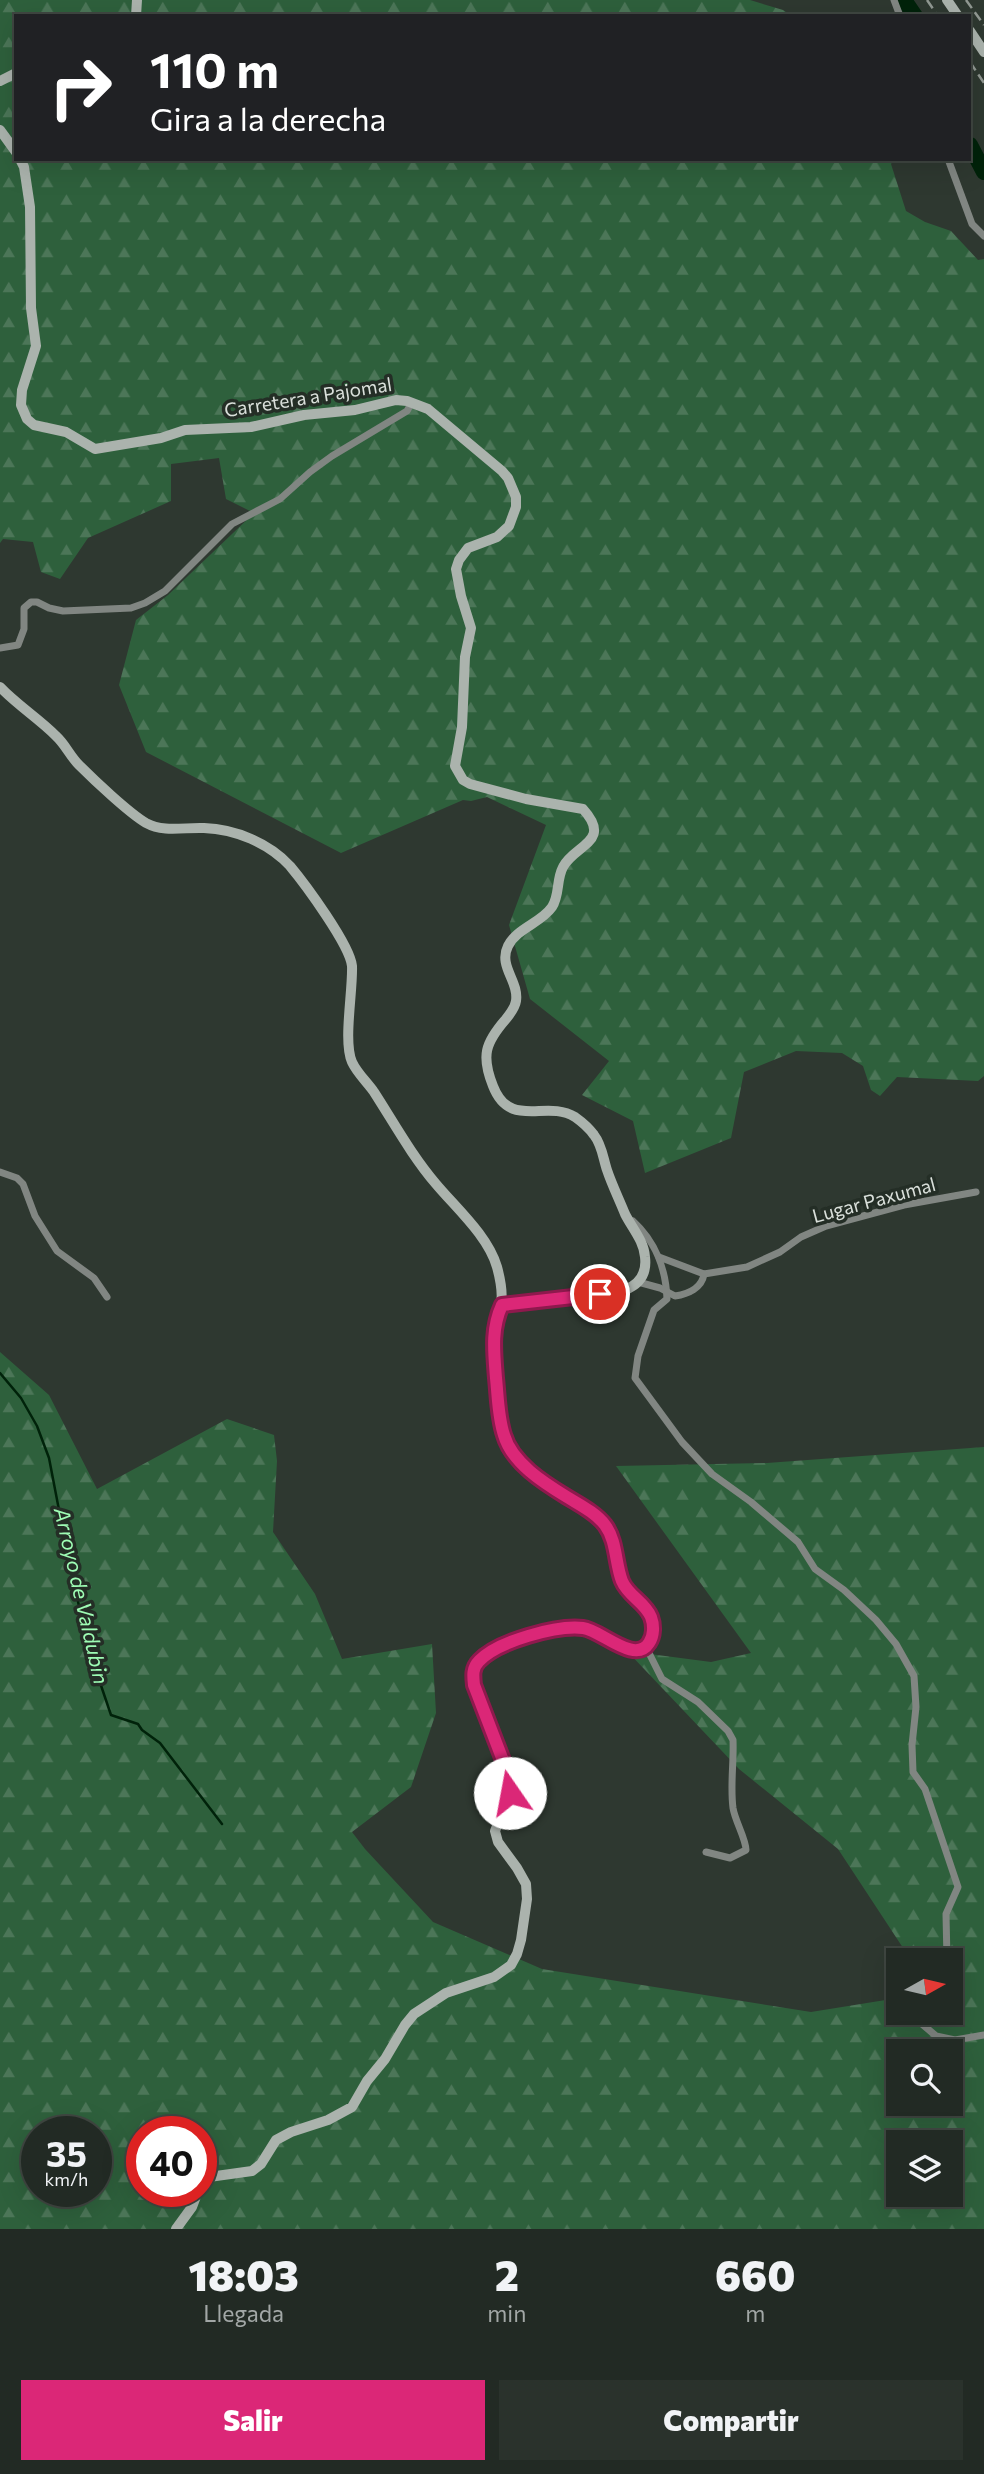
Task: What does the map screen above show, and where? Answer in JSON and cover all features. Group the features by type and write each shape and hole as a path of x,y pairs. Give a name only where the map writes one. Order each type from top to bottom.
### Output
{"street":[{"path":"971,33 984,52"},
{"path":"0,130 14,149"},
{"name":"Carretera a Pajomal","path":"21,161 30,208 31,308 36,346 22,390 21,405 27,419 34,425 66,432 95,449 161,438 185,430 251,427 396,400 412,402 428,409 502,471 513,488 516,507 509,526 497,537 468,548 456,569 471,628 464,672 462,727 455,760 457,770 463,780 470,784 526,799 583,809 593,826 594,834 589,844 566,860 561,869 552,907 508,946 505,961 517,1000 515,1008 488,1045 485,1061 497,1097 506,1105 530,1113 560,1111 587,1127 600,1144 607,1171 645,1256 645,1271 638,1282"},
{"path":"949,161 972,224 984,236"},
{"path":"0,648 18,645 23,639 24,608 31,602 63,611 131,608 145,603 165,591 232,524 280,499 310,472 358,439 407,411 412,402"},
{"path":"0,687 56,736 77,763 146,823 167,829 204,828 232,832 270,848 289,866 350,955 349,1050 353,1065 422,1168 495,1261 502,1305 493,1336 499,1408 508,1446 541,1480 597,1516 607,1527 621,1580 628,1592 651,1616 653,1629 651,1641 646,1647 635,1650 621,1648 601,1633 587,1628 549,1629 516,1641 478,1661 473,1672 474,1685 509,1776 510,1793 495,1831 502,1849 526,1884 527,1899 517,1954 511,1965 502,1973 446,1993 414,2014 404,2025 385,2059 367,2081 352,2107 328,2120 276,2140 261,2164 252,2171 217,2176"},
{"path":"0,1172 17,1178 23,1184 34,1216 57,1251 94,1279 107,1297"},
{"name":"Lugar Paxumal","path":"659,1257 705,1273 756,1264 801,1237 826,1226 904,1205 976,1192"},
{"path":"627,1218 644,1233 659,1257 666,1278 667,1299 654,1310 638,1356 635,1378 643,1392 682,1442 712,1474 751,1502 798,1542 815,1569 844,1590 876,1620 896,1644 914,1676 916,1707 912,1745 913,1772 925,1789 958,1887 946,1914 947,1948"},
{"path":"502,1305 615,1292 625,1290 638,1282 675,1297 686,1294 700,1284 705,1273"},
{"path":"646,1647 662,1679 698,1702 728,1731 733,1740 733,1808 737,1826 747,1845 746,1850 730,1858 706,1852"},
{"path":"923,2025 936,2036 955,2040 984,2035"},
{"path":"176,2229 192,2207"}],"green space":[{"path":"0,0 750,0 783,10 789,14 14,14 14,161 893,161 891,164 906,211 925,222 951,231 978,260 984,259 984,1076 978,1081 897,1077 880,1096 871,1090 863,1066 842,1053 796,1051 744,1072 731,1138 645,1173 633,1121 582,1095 609,1061 530,999 509,925 546,825 487,797 463,800 341,853 146,752 119,685 136,620 168,595 254,513 226,499 219,458 171,464 171,501 88,538 60,579 41,572 33,542 3,539 0,543"},
{"path":"0,1352 49,1395 97,1489 227,1419 274,1435 277,1461 273,1532 315,1594 342,1659 432,1644 436,1713 411,1787 352,1832 433,1922 542,1969 811,2012 886,2000 886,2025 963,2025 963,1948 903,1948 838,1849 739,1769 627,1651 711,1662 751,1653 616,1466 767,1463 984,1447 984,2229 0,2229"}],"waterway":[{"path":"904,0 914,14"},
{"path":"971,147 984,172"},
{"name":"Arroyo de Valdubin","path":"0,1373 21,1398 37,1426 49,1458 89,1650 111,1715 138,1724 160,1743 222,1824"}],"railway":[{"path":"927,0 937,14"},
{"path":"966,0 984,25"},
{"path":"971,64 984,83"}],"route":[{"path":"510,1793 509,1776 474,1685 473,1672 478,1661 516,1641 549,1629 587,1628 601,1633 621,1648 635,1650 646,1647 651,1641 651,1616 628,1592 621,1580 607,1527 597,1516 559,1493 526,1467 508,1446 499,1408 493,1336 502,1305 600,1294"}]}
